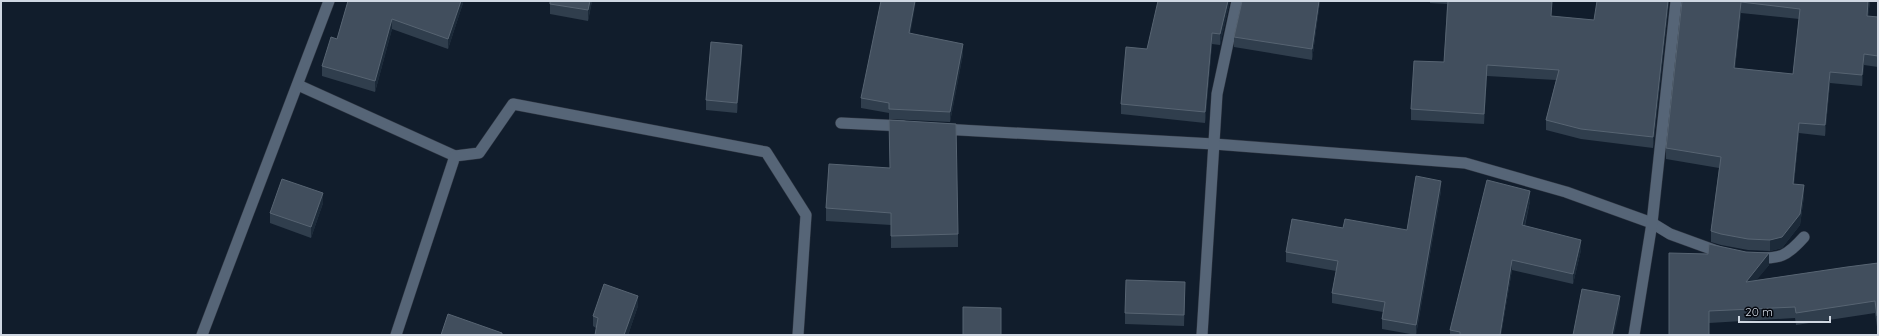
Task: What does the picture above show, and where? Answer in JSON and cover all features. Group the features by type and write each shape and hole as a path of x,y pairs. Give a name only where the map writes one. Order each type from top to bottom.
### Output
{"street":[{"path":"202,335 329,1"},
{"path":"1202,335 1217,94 1237,1"},
{"path":"1634,335 1652,223 1676,1"},
{"path":"298,84 455,156 479,153 513,104 766,152 806,215 798,335"},
{"path":"841,123 917,127"},
{"path":"933,128 1214,144 1465,163 1566,192 1652,223 1670,234 1719,252 1771,258 1790,253 1804,237"},
{"path":"396,335 455,156"}],"building":[{"path":"348,1 461,1 448,39 392,19 375,81 322,66 331,37 337,39"},
{"path":"550,1 590,1 588,10 550,4"},
{"path":"881,1 915,1 909,33 963,44 950,112 889,109 889,103 861,98"},
{"path":"1158,1 1228,1 1220,34 1212,33 1205,112 1121,104 1126,47 1147,49"},
{"path":"1242,1 1319,1 1312,49 1234,37"},
{"path":"1448,1 1552,1 1551,16 1594,20 1597,1 1668,1 1653,137 1581,129 1546,120 1559,70 1487,65 1484,114 1411,109 1414,61 1444,62"},
{"path":"1682,1 1868,1 1867,16 1878,17 1878,56 1864,54 1862,75 1830,72 1825,125 1799,123 1793,184 1804,185 1800,214 1782,237 1770,240 1748,239 1711,231 1721,157 1666,148","holes":["1741,2 1800,9 1793,74 1734,68"]},
{"path":"711,42 742,45 737,103 706,100"},
{"path":"889,120 956,124 958,234 891,236 891,213 826,208 829,164 890,168"},
{"path":"1416,176 1441,181 1416,325 1382,319 1385,302 1332,293 1338,261 1286,252 1292,219 1343,228 1345,219 1407,230"},
{"path":"282,179 323,193 311,227 270,213"},
{"path":"1487,180 1530,191 1522,225 1581,240 1573,274 1512,260 1500,335 1460,335 1460,332 1450,330"},
{"path":"1709,244 1746,252 1769,253 1746,282 1878,263 1878,316 1875,301 1796,313 1795,307 1709,311 1709,335 1669,335 1669,253 1708,254"},
{"path":"1126,280 1185,282 1184,315 1125,313"},
{"path":"604,284 638,296 624,335 595,335 598,318 593,316"},
{"path":"1582,289 1620,296 1612,335 1573,335"},
{"path":"963,307 1001,308 1001,335 963,335"},
{"path":"448,314 502,333 502,335 441,335"}]}
